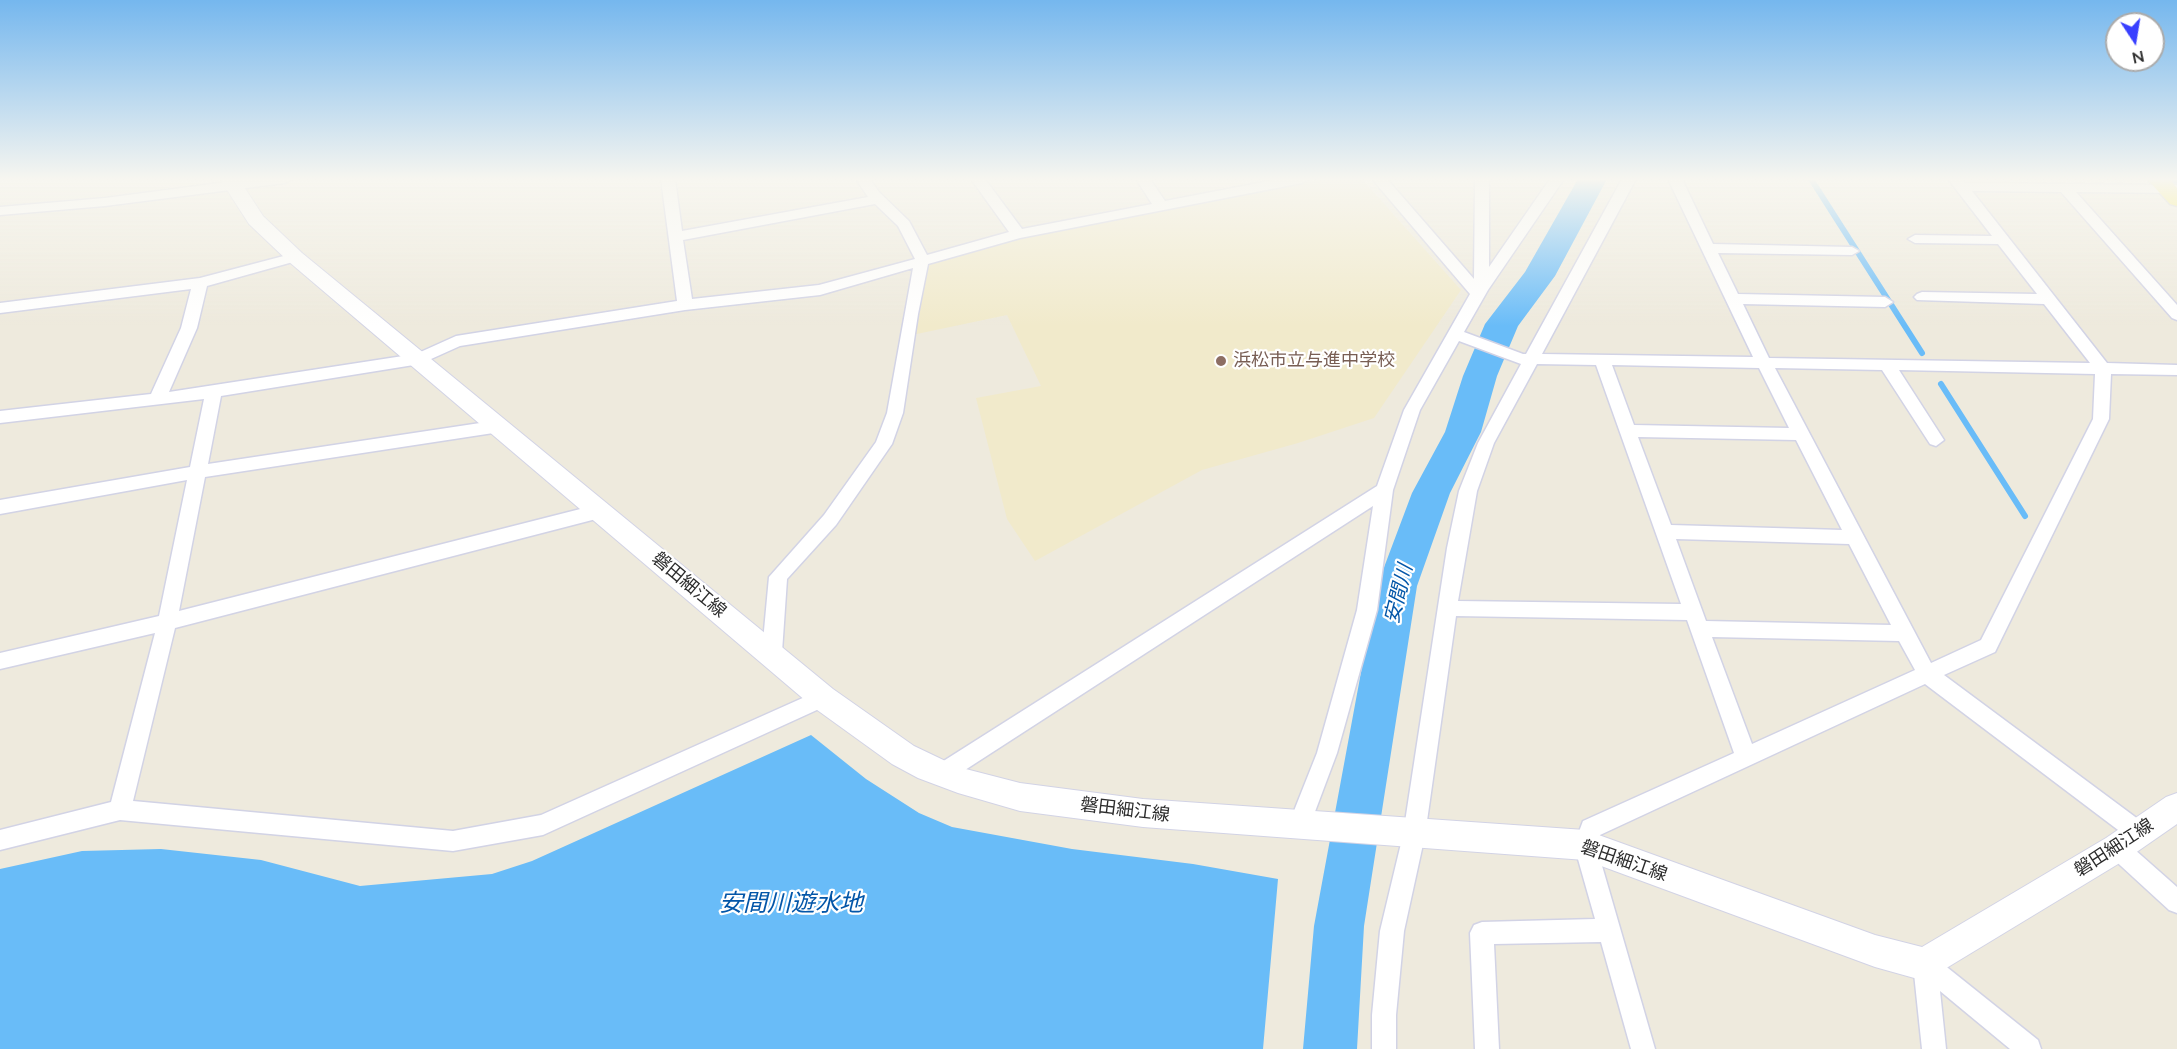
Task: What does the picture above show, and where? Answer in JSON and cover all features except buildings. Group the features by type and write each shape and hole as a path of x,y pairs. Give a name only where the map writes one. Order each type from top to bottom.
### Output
{"main road":[{"name":"磐田細江線","path":"264,228 295,257 772,652 823,698 903,755 941,774 986,789 1030,798 1143,813 1414,835 1585,845 1864,947 1925,964 2177,807"}],"street":[{"path":"674,228 685,305"},
{"path":"675,237 725,228"},
{"path":"772,652 778,577 830,520 884,444 895,413 910,314 922,259 906,228"},
{"path":"1014,228 1018,234"},
{"path":"0,417 214,392 420,359 456,341 685,305 820,290 922,259 1048,228"},
{"path":"1423,228 1480,292"},
{"path":"1480,292 1481,228"},
{"path":"1299,826 1327,753 1367,610 1384,490 1412,410 1462,337 1480,292 1524,228"},
{"path":"1384,1049 1392,931 1414,835 1468,491 1486,443 1526,358 1601,228"},
{"path":"1698,228 1764,363 1926,673 2127,840 2177,902"},
{"path":"1643,1049 1585,845 1591,828 1988,646 2100,419 2103,369 1994,228"},
{"path":"2100,228 2177,315"},
{"path":"1915,239 2003,240"},
{"path":"1708,248 1852,251"},
{"path":"0,308 200,283 295,257"},
{"path":"158,397 189,328 200,283"},
{"path":"1922,297 2047,299"},
{"path":"1733,299 1885,302"},
{"path":"1462,337 1526,358 2177,370"},
{"path":"1602,360 1746,757"},
{"path":"1887,365 1936,440"},
{"path":"120,810 167,622 214,392"},
{"path":"0,507 197,472 500,426"},
{"path":"1629,431 1802,434"},
{"path":"941,774 1384,490"},
{"path":"0,661 167,622 600,511"},
{"path":"1665,532 1856,537"},
{"path":"1448,608 1906,633"},
{"path":"0,840 120,810 453,841 543,825 823,698"},
{"path":"1487,1049 1482,933 1609,930"},
{"path":"1925,964 1934,1049"},
{"path":"1925,964 2029,1049"}],"shaded area":[{"name":"浜松市立与進中学校","path":"1074,228 1406,228 1461,290 1374,418 1298,443 1202,470 1035,561 1007,519 976,398 1041,386 1007,315 912,335 927,257"}],"water":[{"name":"安間川遊水地","path":"811,735 866,779 919,813 952,827 1072,849 1193,864 1278,879 1263,1049 0,1049 0,869 82,851 161,849 261,860 360,886 492,874 532,861"}],"waterway":[{"name":"安間川","path":"1330,1049 1339,926 1397,586 1431,493 1463,432 1480,376 1502,324 1539,276 1566,228"},
{"path":"1842,228 1922,353"},
{"path":"1941,384 2025,516"}],"place":[{"name":"浜松市立与進中学校","path":"1221,361"}]}
